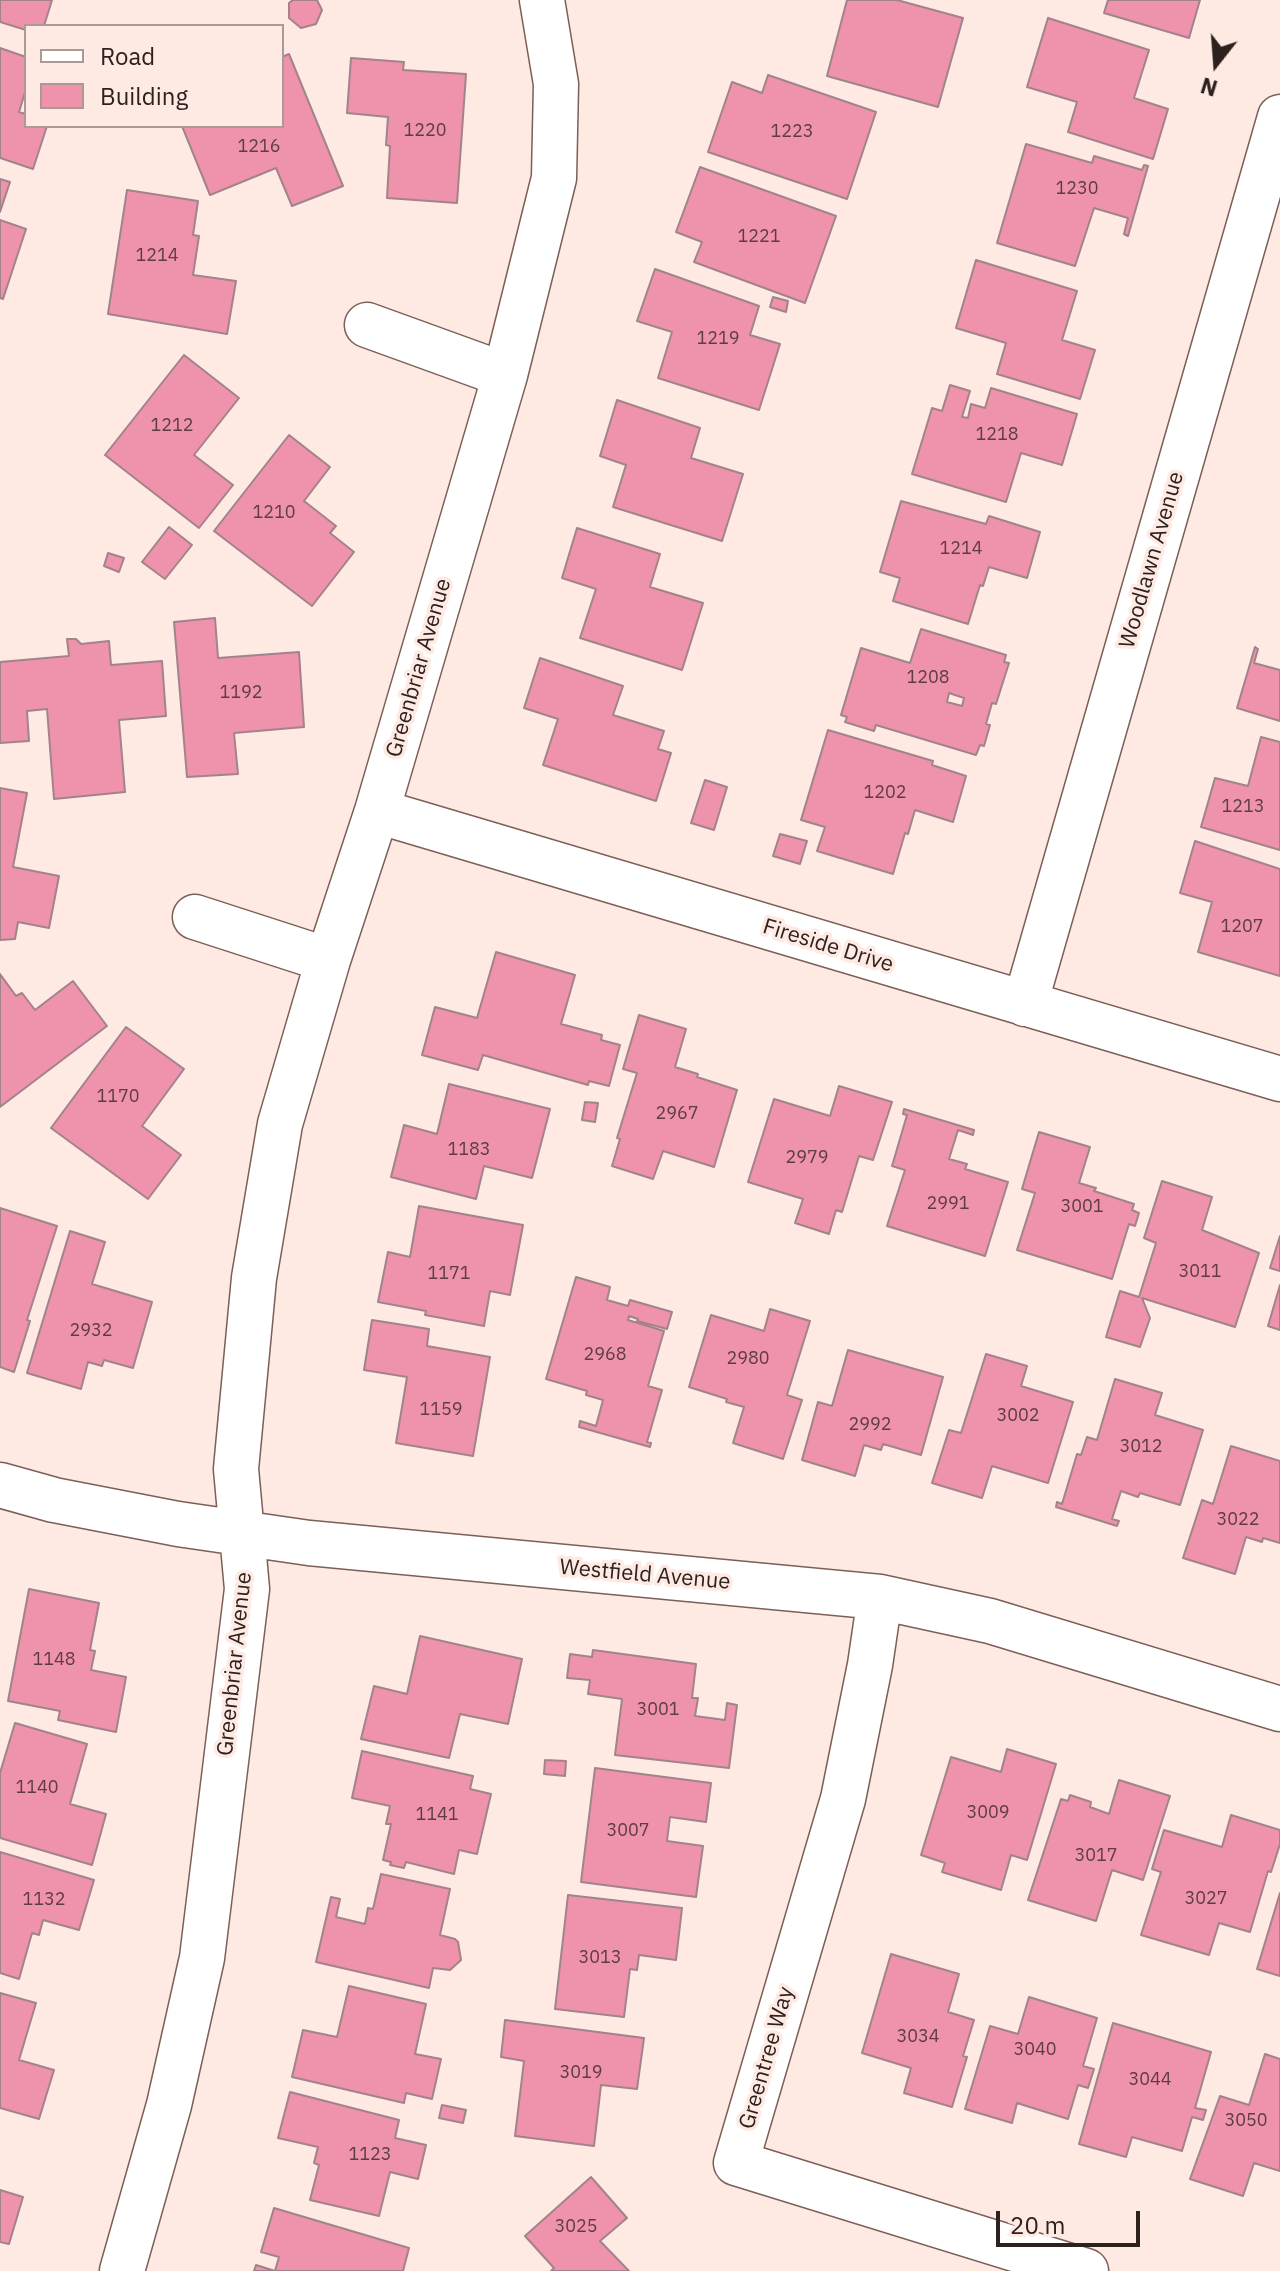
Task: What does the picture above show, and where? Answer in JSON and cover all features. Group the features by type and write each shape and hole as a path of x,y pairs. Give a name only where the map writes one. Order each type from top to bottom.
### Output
{"street":[{"name":"Greenbriar Avenue","path":"122,2271 169,2105 202,1958 247,1589 236,1469 254,1278 280,1124 328,960 377,811 505,375 554,178 556,84 542,0"},
{"name":"Woodlawn Avenue","path":"1025,1004 1280,117"},
{"path":"367,325 505,375"},
{"name":"Fireside Drive","path":"377,811 1280,1079"},
{"path":"195,917 328,960"},
{"name":"Westfield Avenue","path":"0,1485 54,1500 243,1533 337,1545 880,1597 990,1621 1280,1709"},
{"name":"Greentree Way","path":"880,1597 870,1665 843,1799 736,2163 1086,2271"}],"building":[{"path":"0,0 52,0 45,24 24,24 24,29 0,22"},
{"path":"293,0 317,0 322,10 316,24 301,28 289,18 289,3"},
{"path":"847,0 897,0 963,18 938,107 827,76"},
{"path":"1108,0 1200,0 1189,38 1104,13"},
{"path":"1048,18 1149,50 1134,98 1168,109 1153,159 1068,132 1077,102 1027,87"},
{"path":"0,48 24,56 24,96 19,112 24,113 24,128 46,128 33,169 0,158"},
{"path":"289,54 343,186 292,206 276,168 210,195 183,128 284,128 284,56"},
{"path":"351,58 404,62 403,70 466,74 457,203 387,198 388,117 347,113"},
{"path":"768,75 876,112 847,199 708,152 732,82 762,93"},
{"path":"1026,144 1092,163 1094,156 1142,170 1144,165 1148,166 1128,236 1124,234 1128,218 1094,208 1075,266 997,243"},
{"path":"700,167 836,216 805,303 694,262 702,242 676,232"},
{"path":"0,179 10,182 0,212"},
{"path":"127,190 198,201 193,235 199,236 193,275 236,281 227,334 108,314"},
{"path":"0,220 26,229 3,299 0,298"},
{"path":"976,260 1077,291 1062,340 1095,350 1080,399 997,374 1006,343 956,328"},
{"path":"655,269 759,306 750,335 780,344 759,410 658,378 672,332 637,321"},
{"path":"773,297 788,301 786,312 770,307"},
{"path":"184,355 239,398 194,455 233,485 199,528 105,455"},
{"path":"950,385 970,391 962,417 968,418 971,404 985,408 991,388 1077,414 1062,465 1021,453 1006,502 912,474 932,408 942,411"},
{"path":"617,400 700,428 691,458 743,474 722,541 613,507 626,465 600,456"},
{"path":"289,435 330,467 304,501 336,526 330,533 354,552 312,606 214,531"},
{"path":"901,501 986,524 989,516 1040,532 1027,578 989,567 968,624 893,601 900,578 880,572"},
{"path":"169,527 192,545 165,579 142,562"},
{"path":"577,528 660,554 650,587 703,603 682,670 580,638 596,589 562,578"},
{"path":"108,553 124,558 119,572 104,566"},
{"path":"215,618 218,658 299,652 304,727 234,733 238,774 187,777 174,622"},
{"path":"921,629 1006,655 1004,662 1009,663 996,704 992,703 984,746 980,745 976,755 876,725 874,731 845,722 847,717 841,715 861,648 910,663","holes":["949,693 964,698 962,706 947,702"]},
{"path":"67,639 76,639 81,644 109,641 111,665 162,661 166,716 119,720 125,792 54,799 47,709 27,711 29,741 0,743 0,662 69,656"},
{"path":"1255,647 1258,649 1254,663 1280,670 1280,721 1237,708"},
{"path":"540,658 623,686 613,715 664,731 658,749 671,753 656,801 543,765 558,719 524,708"},
{"path":"828,730 933,761 932,765 966,776 953,822 915,810 893,874 817,851 825,827 801,820"},
{"path":"1261,737 1280,742 1280,850 1201,827 1215,778 1248,786"},
{"path":"705,780 727,787 714,830 691,823"},
{"path":"0,788 27,793 13,867 59,876 49,928 18,922 15,939 0,940"},
{"path":"780,834 807,841 800,864 773,856"},
{"path":"1195,841 1280,869 1280,976 1198,952 1212,902 1180,893"},
{"path":"496,952 575,975 561,1024 602,1035 601,1040 620,1045 609,1086 589,1081 588,1085 483,1055 478,1070 422,1055 435,1007 477,1018"},
{"path":"0,974 16,996 22,993 35,1010 73,981 107,1026 0,1107"},
{"path":"639,1015 686,1029 675,1067 737,1090 714,1167 663,1151 653,1179 612,1166 620,1139 617,1138 637,1073 623,1069"},
{"path":"126,1027 184,1069 142,1126 181,1155 148,1199 51,1128"},
{"path":"449,1084 550,1109 532,1178 484,1166 476,1199 391,1177 404,1125 437,1134"},
{"path":"839,1086 892,1102 873,1160 859,1156 842,1212 836,1210 829,1234 795,1223 803,1199 748,1182 774,1099 830,1116"},
{"path":"585,1102 598,1103 595,1122 582,1120"},
{"path":"904,1109 974,1130 973,1135 958,1130 949,1159 967,1164 965,1169 1008,1182 985,1256 887,1226 905,1170 892,1166 907,1115 903,1114"},
{"path":"1039,1132 1090,1147 1079,1183 1134,1204 1132,1210 1139,1213 1135,1226 1129,1224 1112,1279 1017,1250 1035,1193 1022,1189"},
{"path":"1162,1181 1212,1197 1202,1230 1259,1253 1235,1327 1142,1298 1150,1318 1140,1347 1106,1337 1120,1291 1139,1297 1156,1243 1144,1238"},
{"path":"419,1206 523,1225 510,1295 490,1291 484,1326 378,1302 388,1252 410,1257"},
{"path":"0,1208 57,1226 14,1372 0,1367"},
{"path":"70,1231 105,1242 92,1284 152,1302 133,1368 104,1360 102,1366 88,1362 81,1389 27,1373"},
{"path":"1280,1236 1280,1271 1270,1268"},
{"path":"576,1277 610,1287 607,1300 628,1306 630,1300 672,1312 667,1329 629,1316 628,1320 664,1331 648,1386 662,1390 647,1442 651,1443 650,1447 579,1427 580,1421 596,1426 603,1400 586,1395 587,1391 546,1379"},
{"path":"1280,1285 1280,1330 1268,1326"},
{"path":"770,1309 810,1321 787,1395 802,1400 783,1459 733,1443 744,1407 689,1387 711,1315 764,1331"},
{"path":"372,1320 429,1329 427,1346 490,1357 473,1456 396,1443 407,1377 364,1370"},
{"path":"848,1350 943,1377 921,1455 883,1444 881,1450 864,1445 855,1476 802,1460 818,1402 832,1406"},
{"path":"986,1354 1027,1366 1021,1386 1073,1402 1048,1483 992,1466 982,1498 932,1483 949,1430 961,1433"},
{"path":"1115,1379 1162,1393 1155,1415 1203,1430 1180,1505 1140,1493 1138,1497 1121,1491 1112,1519 1119,1521 1117,1526 1056,1507 1057,1502 1062,1504 1077,1454 1081,1455 1087,1437 1097,1440"},
{"path":"1231,1446 1280,1461 1280,1543 1246,1537 1235,1574 1183,1558 1202,1500 1213,1504"},
{"path":"29,1589 99,1603 90,1650 95,1651 91,1670 126,1677 116,1732 58,1720 60,1711 8,1701"},
{"path":"420,1636 522,1659 508,1724 460,1714 449,1758 361,1739 374,1686 407,1694"},
{"path":"593,1650 696,1664 692,1698 698,1698 695,1716 725,1720 727,1703 737,1705 729,1768 615,1755 622,1699 588,1694 590,1680 567,1678 570,1654 592,1657"},
{"path":"15,1723 87,1744 70,1804 106,1814 92,1865 0,1838 0,1773"},
{"path":"1007,1749 1056,1764 1027,1860 1011,1855 1001,1890 942,1872 945,1863 921,1855 951,1757 1001,1772"},
{"path":"362,1751 473,1776 470,1789 491,1794 477,1854 459,1850 454,1874 406,1862 404,1868 383,1860 391,1824 386,1824 390,1806 352,1798"},
{"path":"545,1760 566,1761 565,1776 544,1774"},
{"path":"595,1768 711,1783 706,1822 670,1817 667,1841 703,1846 696,1897 581,1882"},
{"path":"1119,1780 1170,1796 1143,1880 1112,1870 1096,1921 1028,1900 1061,1799 1068,1801 1070,1795 1091,1802 1090,1807 1109,1814"},
{"path":"1231,1815 1280,1830 1280,1844 1271,1872 1268,1871 1250,1932 1219,1923 1209,1955 1141,1935 1161,1872 1152,1869 1164,1830 1222,1847"},
{"path":"0,1852 94,1880 79,1930 43,1920 39,1935 32,1933 19,1979 0,1973"},
{"path":"381,1874 450,1889 440,1935 458,1942 461,1960 450,1970 433,1968 429,1988 316,1962 331,1897 340,1899 336,1917 365,1924 368,1908 373,1909"},
{"path":"1280,1893 1280,1976 1257,1969"},
{"path":"568,1895 682,1908 676,1960 639,1955 637,1970 630,1969 624,2017 555,2009"},
{"path":"891,1954 959,1974 948,2012 974,2020 952,2107 904,2093 911,2068 862,2053"},
{"path":"349,1986 426,2004 415,2054 441,2059 432,2099 406,2093 404,2103 292,2077 303,2030 337,2037"},
{"path":"0,1993 36,2003 19,2060 54,2070 39,2119 0,2108"},
{"path":"1029,1997 1097,2018 1083,2066 1094,2069 1088,2088 1078,2085 1068,2119 1017,2103 1012,2123 965,2109 990,2026 1018,2034"},
{"path":"505,2020 644,2038 637,2089 601,2085 594,2146 515,2136 524,2061 501,2057"},
{"path":"1113,2023 1211,2052 1195,2108 1206,2110 1203,2120 1192,2117 1182,2151 1132,2137 1126,2157 1079,2144"},
{"path":"1265,2054 1280,2059 1280,2171 1254,2163 1243,2196 1190,2179 1220,2096 1249,2105"},
{"path":"290,2092 399,2120 395,2138 426,2145 418,2179 390,2172 379,2216 310,2200 319,2165 314,2163 318,2147 278,2138"},
{"path":"442,2105 466,2110 463,2123 439,2118"},
{"path":"591,2177 627,2218 600,2241 629,2271 551,2271 554,2268 525,2236"},
{"path":"0,2190 23,2197 9,2244 0,2242"},
{"path":"274,2208 409,2248 403,2271 275,2271 279,2257 261,2252"},
{"path":"256,2265 275,2271 254,2271"}]}
